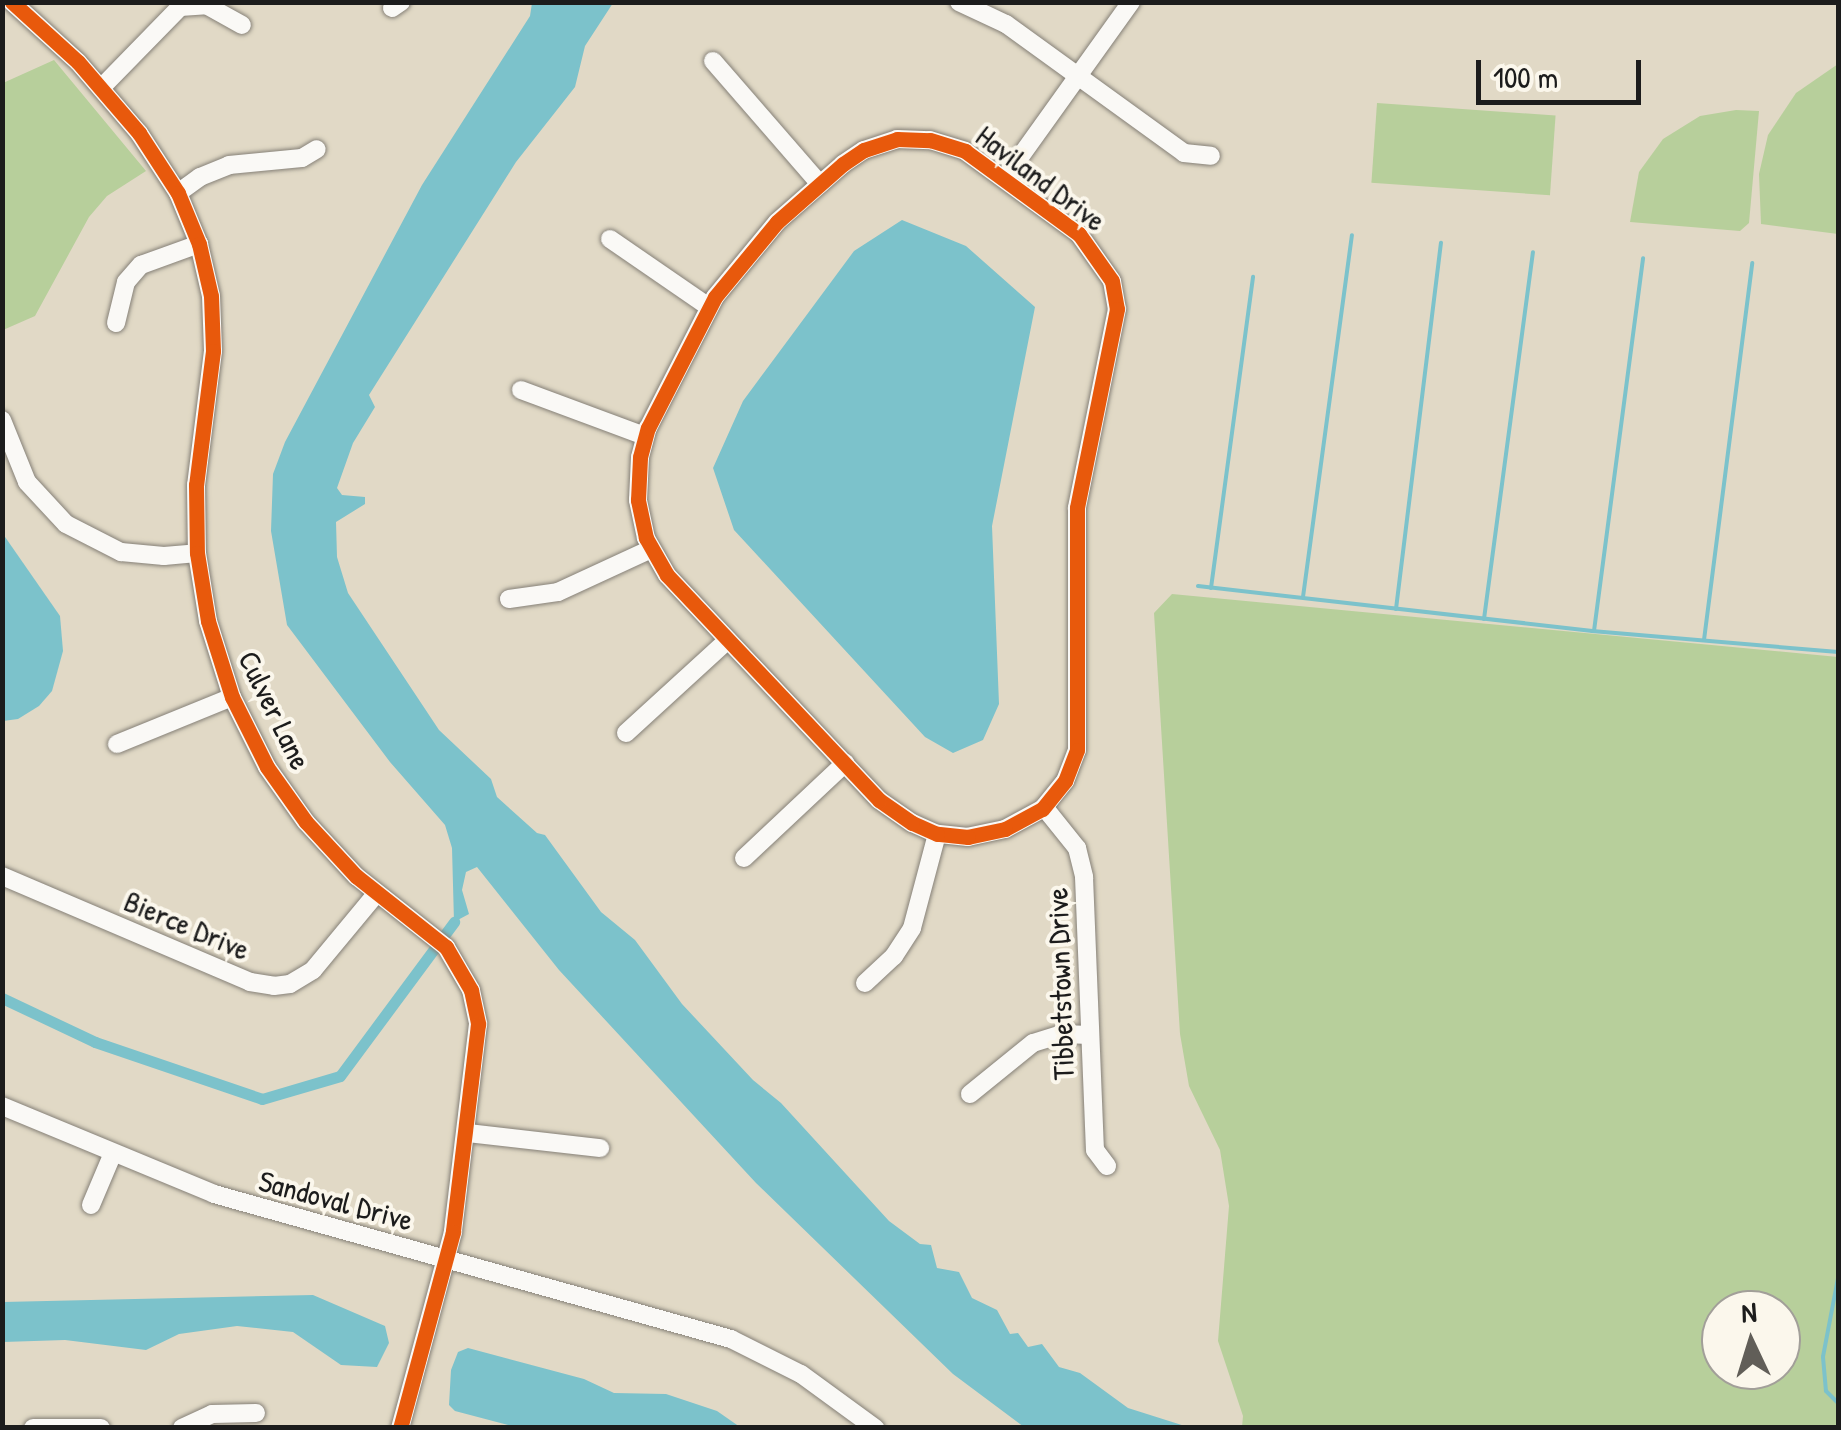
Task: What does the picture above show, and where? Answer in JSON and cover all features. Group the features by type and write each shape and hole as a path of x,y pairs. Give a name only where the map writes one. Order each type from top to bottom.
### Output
{"street":[{"name":"Culver Lane","path":"12,2 102,87 140,133 178,194 199,244 211,296 213,352 196,485 197,553 208,621 232,698 288,798 330,850 377,893 440,941 471,990 478,1024 468,1133 446,1259 400,1428"},
{"path":"958,2 1006,24 1184,153 1211,156"},
{"path":"1004,178 1132,2"},
{"path":"102,87 180,6 206,5 242,24"},
{"path":"713,61 820,184"},
{"name":"Haviland Drive","path":"912,139 965,151 1092,248 1112,281 1117,309 1077,508 1076,750 1065,781 1044,807 983,835 937,834 894,812 667,575 651,549 638,500 645,436 709,306 777,222 820,184 864,150 912,139"},
{"path":"178,194 200,177 229,165 302,158 317,149"},
{"path":"610,239 709,306"},
{"path":"116,323 126,282 141,265 199,244"},
{"path":"521,390 645,436"},
{"path":"2,420 28,482 66,524 122,552 164,556 197,553"},
{"path":"509,598 558,592 651,549"},
{"path":"626,734 728,640"},
{"path":"118,744 232,698"},
{"path":"744,858 845,764"},
{"name":"Tibbetstown Drive","path":"1044,807 1077,848 1084,878 1096,1150 1107,1166"},
{"path":"865,983 894,956 912,928 937,834"},
{"name":"Bierce Drive","path":"2,876 250,982 274,986 290,984 314,970 377,893"},
{"path":"970,1094 1032,1043 1062,1034 1090,1035"},
{"name":"Sandoval Drive","path":"2,1106 245,1204 732,1339 801,1374 875,1428"},
{"path":"468,1133 600,1148"},
{"path":"90,1205 113,1153"},
{"path":"182,1428 212,1414 256,1412"},
{"path":"34,1427 101,1428"}],"green space":[{"path":"54,60 146,171 107,196 89,217 35,316 3,330 3,83"},
{"path":"1838,64 1838,234 1761,224 1759,174 1768,135 1796,93"},
{"path":"1377,103 1556,115 1550,195 1371,183"},
{"path":"1759,111 1749,223 1740,231 1630,222 1639,172 1663,139 1700,116"},
{"path":"1172,594 1838,657 1838,1427 1242,1427 1243,1416 1218,1341 1229,1206 1220,1150 1189,1086 1180,1034 1154,613"}],"water":[{"path":"532,3 613,3 585,46 575,87 516,162 369,395 375,407 353,443 337,488 342,495 365,497 365,504 336,522 337,557 348,593 439,730 491,779 497,797 537,833 545,835 601,912 635,940 682,1004 753,1080 781,1103 889,1221 920,1244 931,1245 937,1268 959,1272 972,1298 997,1310 1010,1334 1018,1333 1028,1347 1042,1344 1059,1367 1080,1373 1128,1408 1188,1427 1024,1427 953,1374 756,1183 559,970 477,867 466,872 462,890 469,914 454,922 452,848 445,825 390,762 287,625 271,531 273,474 285,442 422,185 530,16"},
{"path":"902,220 966,246 1035,307 992,526 999,704 983,740 953,753 925,737 734,530 713,468 743,401 854,251"},
{"path":"3,534 60,616 63,651 52,691 39,706 18,719 3,721"},
{"path":"313,1295 385,1326 389,1343 377,1367 341,1365 293,1332 237,1326 179,1334 146,1350 65,1340 3,1342 3,1302"},
{"path":"468,1348 584,1379 614,1393 666,1394 717,1411 740,1427 516,1427 455,1411 449,1405 451,1370 458,1352"}],"waterway":[{"path":"1303,597 1352,235"},
{"path":"1396,609 1441,243"},
{"path":"1484,619 1533,252"},
{"path":"1594,631 1643,258"},
{"path":"1704,640 1752,263"},
{"path":"1211,588 1253,277"},
{"path":"1198,586 1592,631 1838,652"},
{"path":"2,998 95,1042 262,1099 340,1076 454,922"},
{"path":"1838,1278 1823,1357 1826,1391 1838,1403"}],"cycle path":[{"path":"12,2 78,62 139,133 178,193 199,244 211,296 213,351 196,485 197,553 208,621 232,697 267,767 306,822 356,876 446,947 471,990 478,1024 453,1232 400,1428"},
{"path":"897,139 930,140 965,151 1079,234 1112,281 1117,309 1077,508 1077,750 1065,781 1042,809 1005,829 968,837 937,834 912,823 879,800 667,575 646,538 638,500 640,457 648,428 715,297 777,222 843,164 864,150 897,139"}]}
